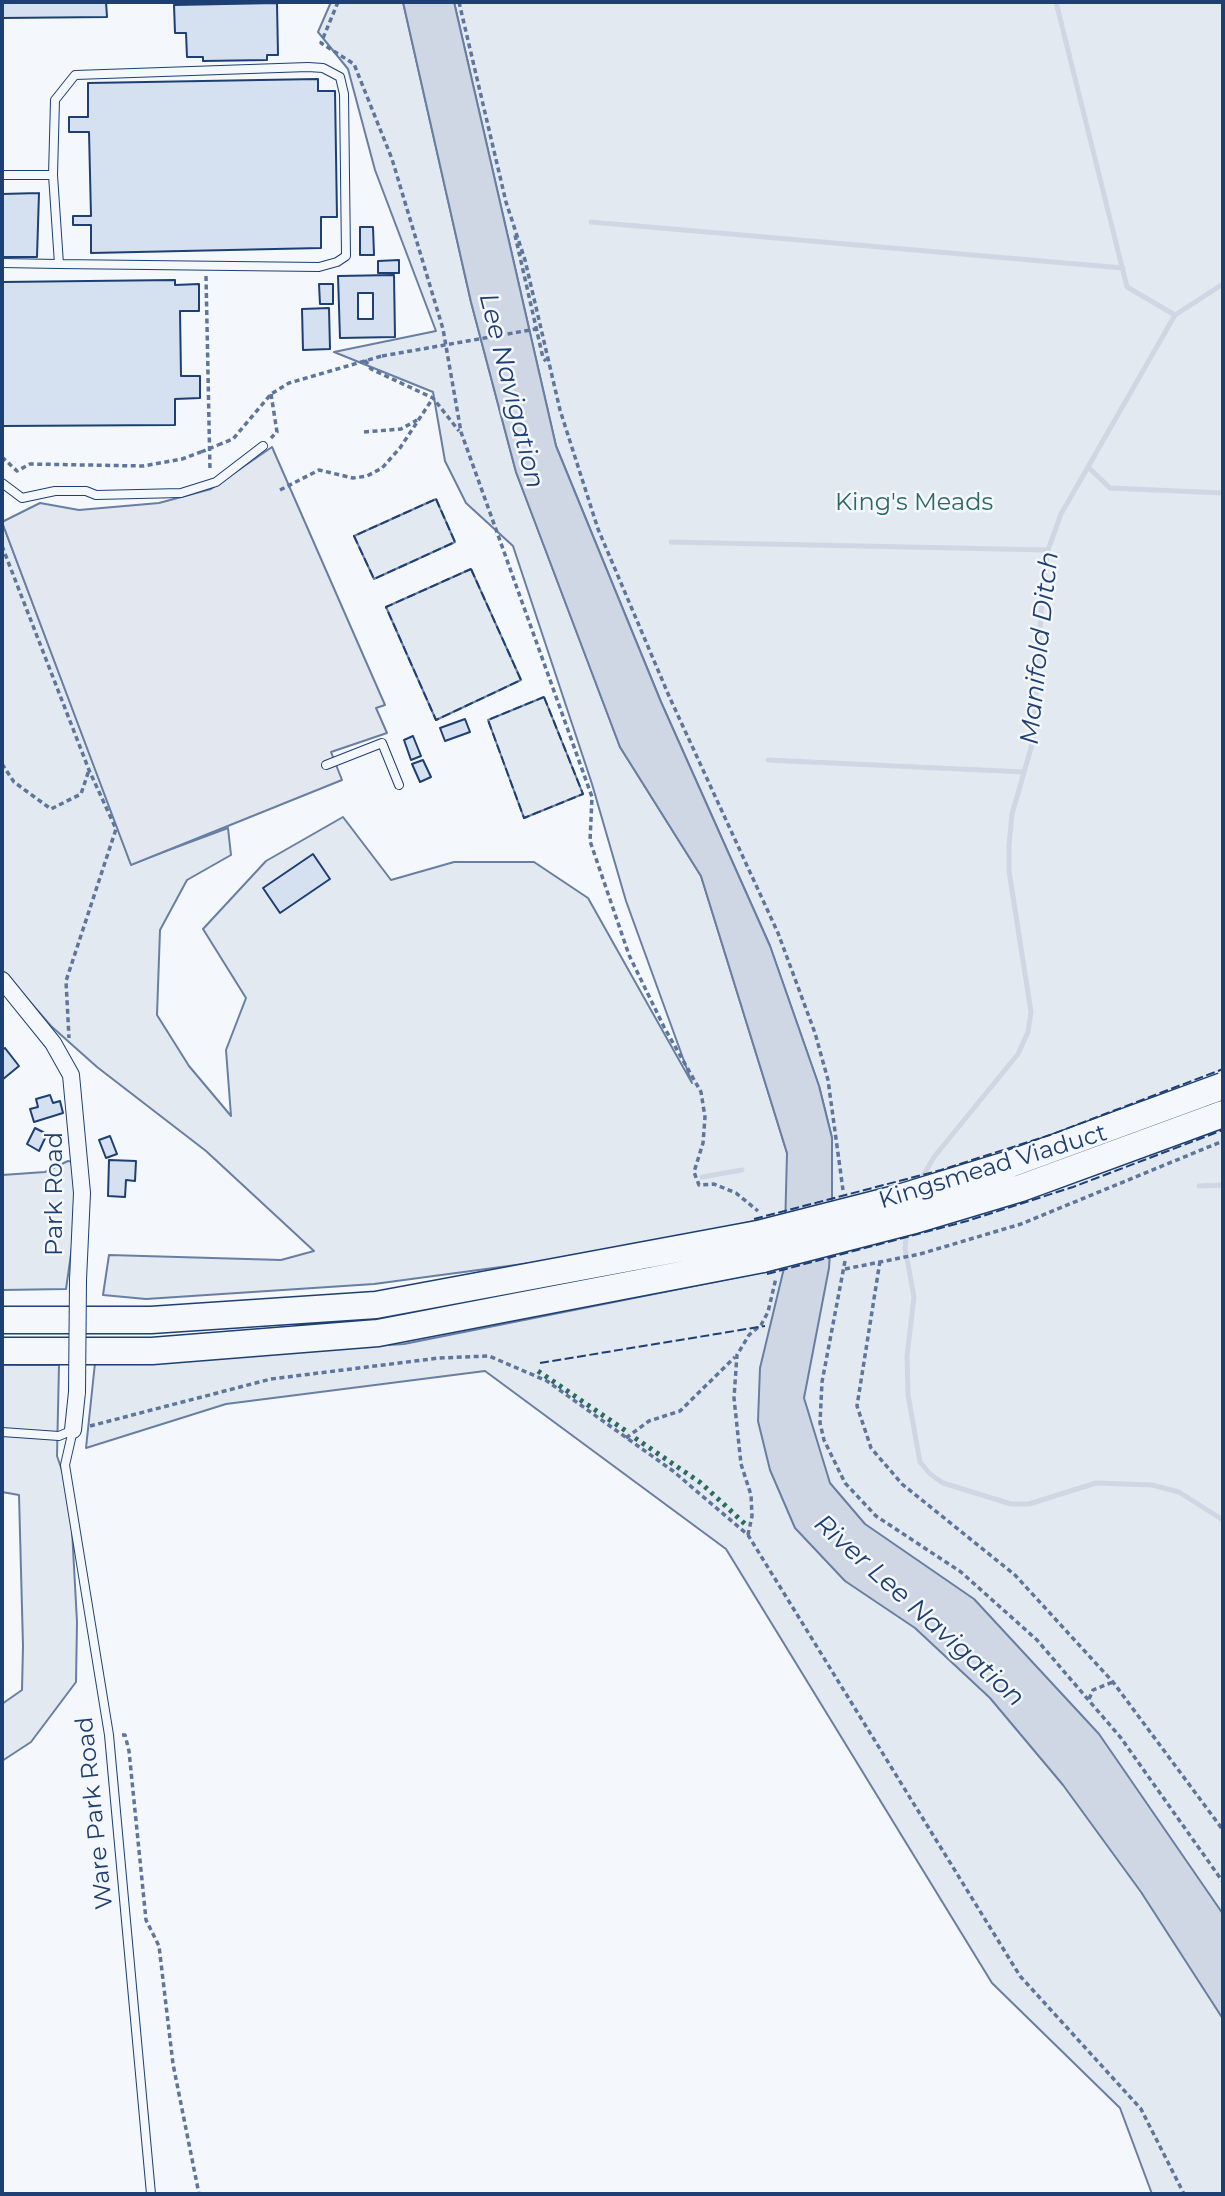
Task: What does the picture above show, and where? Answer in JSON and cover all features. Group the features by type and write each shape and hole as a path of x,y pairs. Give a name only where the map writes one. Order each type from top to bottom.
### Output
{"highway":[{"name":"Kingsmead Viaduct","path":"765,1246 899,1198 1010,1164 1223,1086"},
{"name":"Kingsmead Viaduct","path":"765,1246 911,1221 1021,1188 1223,1114"},
{"path":"2,1320 151,1320 376,1305 765,1246"},
{"path":"2,1351 152,1351 378,1333 765,1246"}],"street":[{"name":"Park Road","path":"2,980 53,1043 71,1075 78,1120 82,1192 77,1392 73,1430"}],"lane":[{"path":"2,263 59,264 206,266 319,267 346,256 344,94 340,77 323,68 308,67 75,75 55,100 53,175 59,264"},
{"path":"2,175 53,175"},
{"path":"2,483 22,498 55,491 86,491 96,495 181,493 210,484 263,446"},
{"path":"327,765 382,743 400,785"},
{"path":"2,1432 58,1436 73,1430"},
{"name":"Ware Park Road","path":"73,1430 65,1465 109,1735 150,2194"}],"path":[{"path":"338,2 321,43 354,64 392,159 443,329 461,432 592,796 590,841 629,955 664,1027 701,1093 705,1117 704,1143 694,1172 699,1185 714,1184 736,1193 765,1246 768,1312 737,1355 680,1411 649,1421 626,1438"},
{"path":"459,2 515,233 543,332 546,361 598,529 668,696 778,933 815,1033 834,1112 844,1192"},
{"path":"515,233 514,243 543,358 546,361"},
{"path":"206,266 210,484"},
{"path":"2,457 17,471 30,464 143,466 182,459 233,439 271,394 289,383 364,359 536,329"},
{"path":"364,359 371,369 433,398 461,432"},
{"path":"263,446 277,432 271,394"},
{"path":"280,490 319,470 353,478 367,476 382,468 400,448 433,398"},
{"path":"364,432 401,429 419,418"},
{"path":"2,546 89,771 116,829 66,981 71,1075"},
{"path":"2,764 14,782 51,810 81,794 89,771"},
{"path":"845,1269 920,1254 1021,1224 1223,1142"},
{"path":"844,1255 845,1269 822,1382 820,1423 824,1440 845,1483 876,1516 961,1572 1037,1640 1121,1738 1223,1882"},
{"path":"880,1261 857,1406 870,1448 902,1484 1015,1575 1113,1682 1223,1830"},
{"path":"737,1355 734,1398 741,1464 751,1495 752,1516 748,1535"},
{"path":"73,1430 271,1379 439,1358 489,1356 547,1381 682,1478 748,1535 1020,1976 1141,2109 1184,2194"},
{"path":"1088,1699 1093,1690 1113,1682"},
{"path":"109,1735 125,1735 130,1751 146,1920 159,1946 173,2064 200,2194"}],"green space":[{"path":"331,2 403,2 471,302 516,472 620,747 701,876 787,1153 788,1214 598,1254 374,1284 146,1299 103,1295 109,1255 281,1260 314,1251 206,1151 97,1067 51,1026 2,970 2,522 131,864 228,828 231,855 187,880 160,930 157,1015 189,1066 231,1116 226,1050 246,998 203,929 266,861 343,817 391,880 454,862 534,862 588,898 692,1083 626,901 592,784 513,546 466,503 445,461 433,392 334,352 436,331 375,170 348,69 318,32"},
{"name":"King's Meads","path":"454,2 1223,2 1223,2194 1152,2194 1120,2108 992,1983 726,1549 485,1371 226,1404 86,1448 95,1363 404,1344 784,1268 832,1138 819,1086 770,946 661,702 556,446"},
{"path":"436,499 455,542 374,579 354,536"},
{"path":"471,569 521,680 436,720 386,607"},
{"path":"544,697 583,794 524,818 488,720"},
{"path":"68,1161 73,1162 76,1219 66,1289 2,1290 2,1175 45,1172"},
{"path":"2,1365 59,1365 57,1456 70,1493 77,1622 76,1682 31,1742 2,1761 2,1704 22,1690 23,1646 19,1495 2,1492"}],"shaded area":[{"path":"272,447 385,705 376,708 387,733 331,752 342,780 131,865 2,522 40,503 79,510 159,503 211,489"}],"water":[{"path":"403,2 454,2 556,446 661,702 770,946 819,1086 832,1138 832,1221 829,1268 804,1398 830,1483 865,1524 974,1599 1099,1734 1223,1914 1223,2019 1141,1892 1063,1785 990,1698 915,1628 845,1581 795,1528 770,1470 758,1421 760,1368 784,1268 787,1153 701,876 620,747 516,472 471,302"}],"building":[{"path":"2,2 106,2 107,17 2,18"},
{"path":"277,3 278,55 267,55 267,60 203,61 203,57 187,57 186,33 175,33 174,5"},
{"path":"318,79 318,91 335,91 337,217 321,217 321,248 91,253 91,225 73,225 73,216 91,216 89,132 69,132 69,117 88,117 88,83"},
{"path":"39,193 37,257 2,257 2,194"},
{"path":"360,227 373,227 374,255 360,255"},
{"path":"399,260 399,273 378,273 378,261"},
{"path":"394,275 395,337 340,338 338,276","holes":["358,293 373,293 373,319 358,319"]},
{"path":"175,280 175,285 199,284 199,311 180,311 181,376 200,376 200,398 175,399 175,425 2,426 2,282"},
{"path":"319,284 333,284 333,304 320,304"},
{"path":"329,308 330,349 303,350 302,309"},
{"path":"465,719 470,732 445,741 440,728"},
{"path":"413,736 421,756 411,760 404,740"},
{"path":"423,760 431,777 420,782 412,764"},
{"path":"313,854 330,879 280,913 263,888"},
{"path":"5,1048 19,1066 2,1080 2,1050"},
{"path":"50,1095 53,1103 60,1101 63,1113 34,1122 30,1109 38,1107 36,1099"},
{"path":"35,1128 47,1134 39,1151 27,1144"},
{"path":"110,1136 117,1154 106,1158 99,1140"},
{"path":"109,1160 136,1161 135,1181 126,1180 125,1197 108,1196"}],"waterway":[{"name":"Manifold Ditch","path":"919,1183 934,1157 1018,1054 1028,1032 1031,1012 1009,871 1009,845 1012,814 1033,741 1043,582 1048,550 1061,514 1175,315 1127,287 1056,2"},
{"path":"591,222 1123,268"},
{"path":"1175,315 1223,284"},
{"path":"1088,467 1110,488 1223,493"},
{"path":"671,542 1048,550"},
{"path":"768,760 1024,772"},
{"path":"702,1177 742,1170"},
{"path":"1199,1186 1223,1185"},
{"path":"907,1229 905,1248 914,1297 907,1356 908,1395 920,1462 930,1474 943,1483 1011,1504 1029,1504 1096,1483 1152,1485 1179,1492 1223,1520"}],"hedge":[{"path":"538,1371 626,1431"},
{"path":"635,1438 701,1483 745,1524"}],"fence":[{"path":"436,499 455,542 374,579 354,536 436,499"},
{"path":"471,569 521,680 436,720 386,607 471,569"},
{"path":"544,697 583,794 524,818 488,720 544,697"},
{"path":"754,1219 941,1170 1050,1135 1223,1069"},
{"path":"767,1274 967,1221 1073,1187 1223,1130"},
{"path":"540,1363 765,1326"}],"water label":[{"name":"Lee Navigation","path":"511,391"},
{"name":"River Lee Navigation","path":"919,1611"}]}
